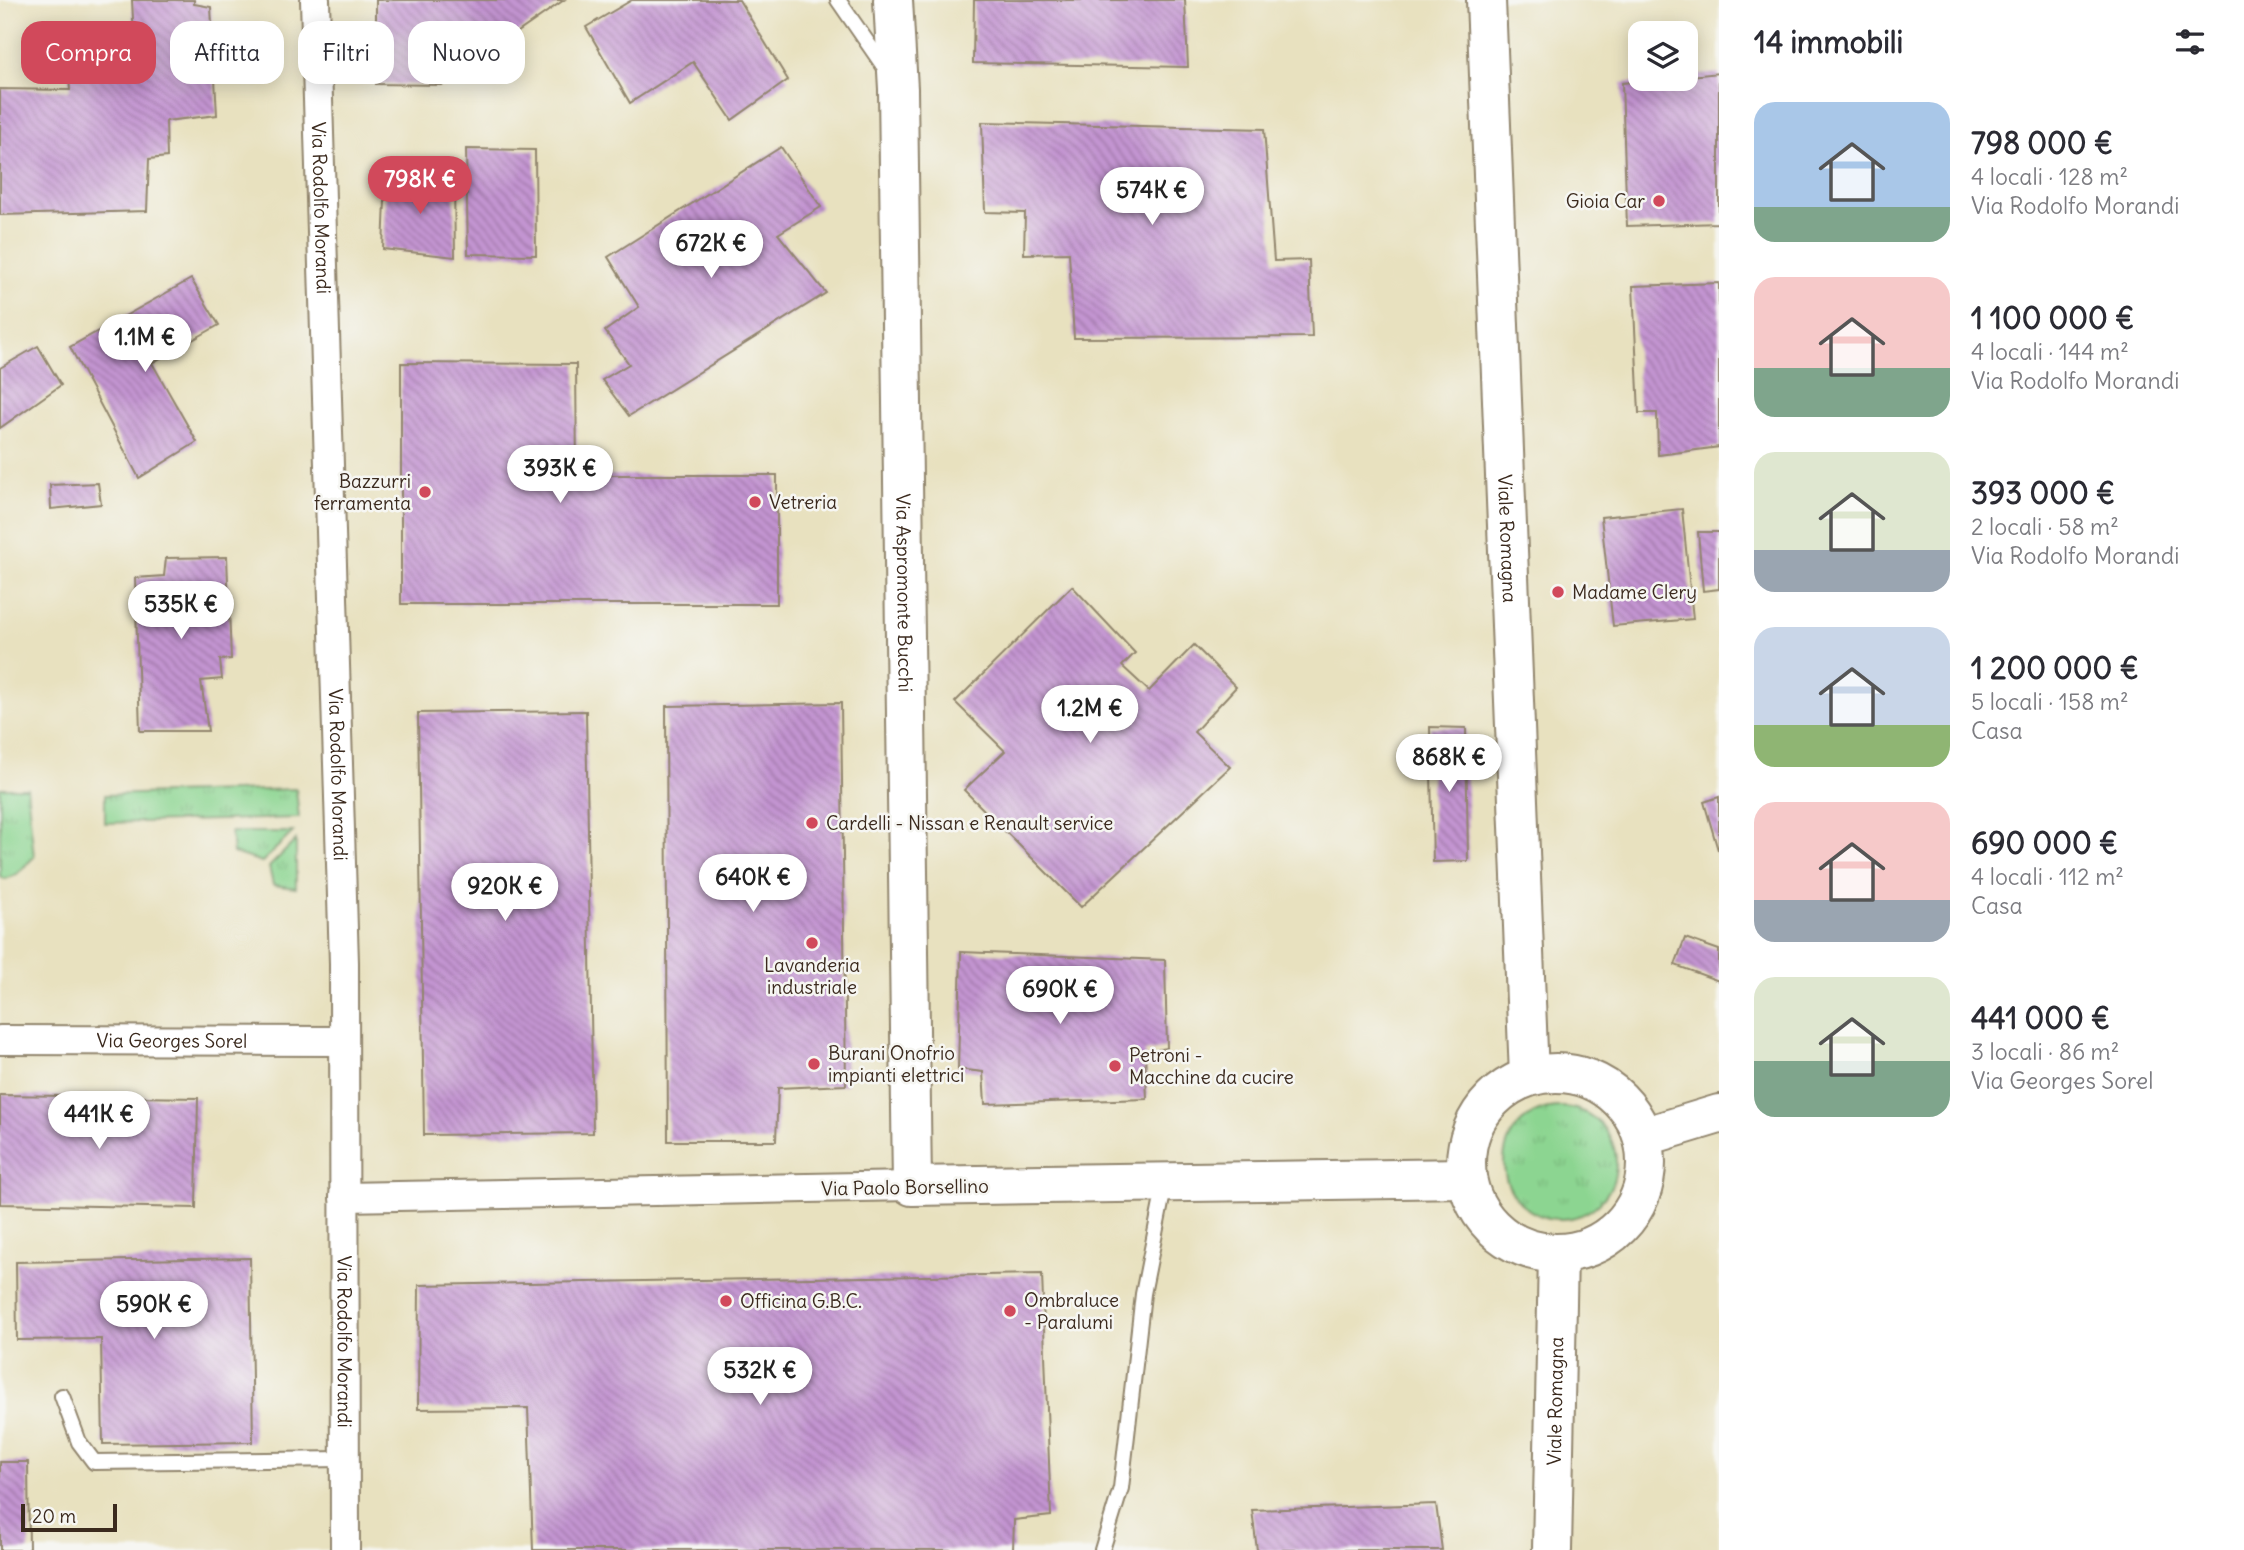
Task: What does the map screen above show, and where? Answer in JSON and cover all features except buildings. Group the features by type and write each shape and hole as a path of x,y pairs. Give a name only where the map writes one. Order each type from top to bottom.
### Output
{"main road":[{"name":"Via Aspromonte Bucchi","path":"893,0 898,89 912,1186"},
{"name":"Viale Romagna","path":"1486,0 1529,1076"},
{"path":"1557,1072 1585,1077 1610,1091 1630,1111 1643,1137 1647,1164 1642,1192 1629,1216 1610,1236 1585,1248 1558,1254 1532,1251 1509,1240 1489,1224 1475,1203 1466,1178 1465,1157 1469,1135 1478,1116 1491,1099 1529,1076 1557,1072"},
{"path":"1643,1137 1719,1114"},
{"name":"Via Paolo Borsellino","path":"912,1186 1466,1178"},
{"name":"Viale Romagna","path":"1552,1550 1558,1254"}],"street":[{"name":"Via Rodolfo Morandi","path":"315,0 344,1041 345,1550"},
{"name":"Via Georges Sorel","path":"0,1040 344,1041"},
{"name":"Via Paolo Borsellino","path":"344,1197 912,1186"}],"lane":[{"path":"838,0 898,89"},
{"path":"1102,1550 1121,1488 1143,1294 1165,1182"},
{"path":"62,1396 79,1442 94,1462 345,1459"}],"green space":[{"path":"0,788 27,788 34,857 17,874 5,879 0,877"},
{"path":"296,789 299,818 105,823 105,795"},
{"path":"231,832 293,832 262,862 233,853"},
{"path":"296,840 296,888 273,885 269,867"},
{"path":"1560,1107 1582,1111 1600,1123 1612,1141 1616,1163 1612,1185 1600,1203 1582,1215 1560,1219 1538,1215 1520,1203 1508,1185 1504,1163 1508,1141 1520,1123 1538,1111"}],"place":[{"name":"Gioia Car","path":"1659,201"},
{"name":"Bazzurri ferramenta","path":"425,492"},
{"name":"Vetreria","path":"755,502"},
{"name":"Madame Clery","path":"1558,592"},
{"name":"Cardelli - Nissan e Renault service","path":"812,823"},
{"name":"Lavanderia industriale","path":"812,943"},
{"name":"Burani Onofrio impianti elettrici","path":"814,1064"},
{"name":"Petroni - Macchine da cucire","path":"1115,1066"},
{"name":"Officina G.B.C.","path":"726,1301"},
{"name":"Ombraluce - Paralumi","path":"1010,1311"}]}
